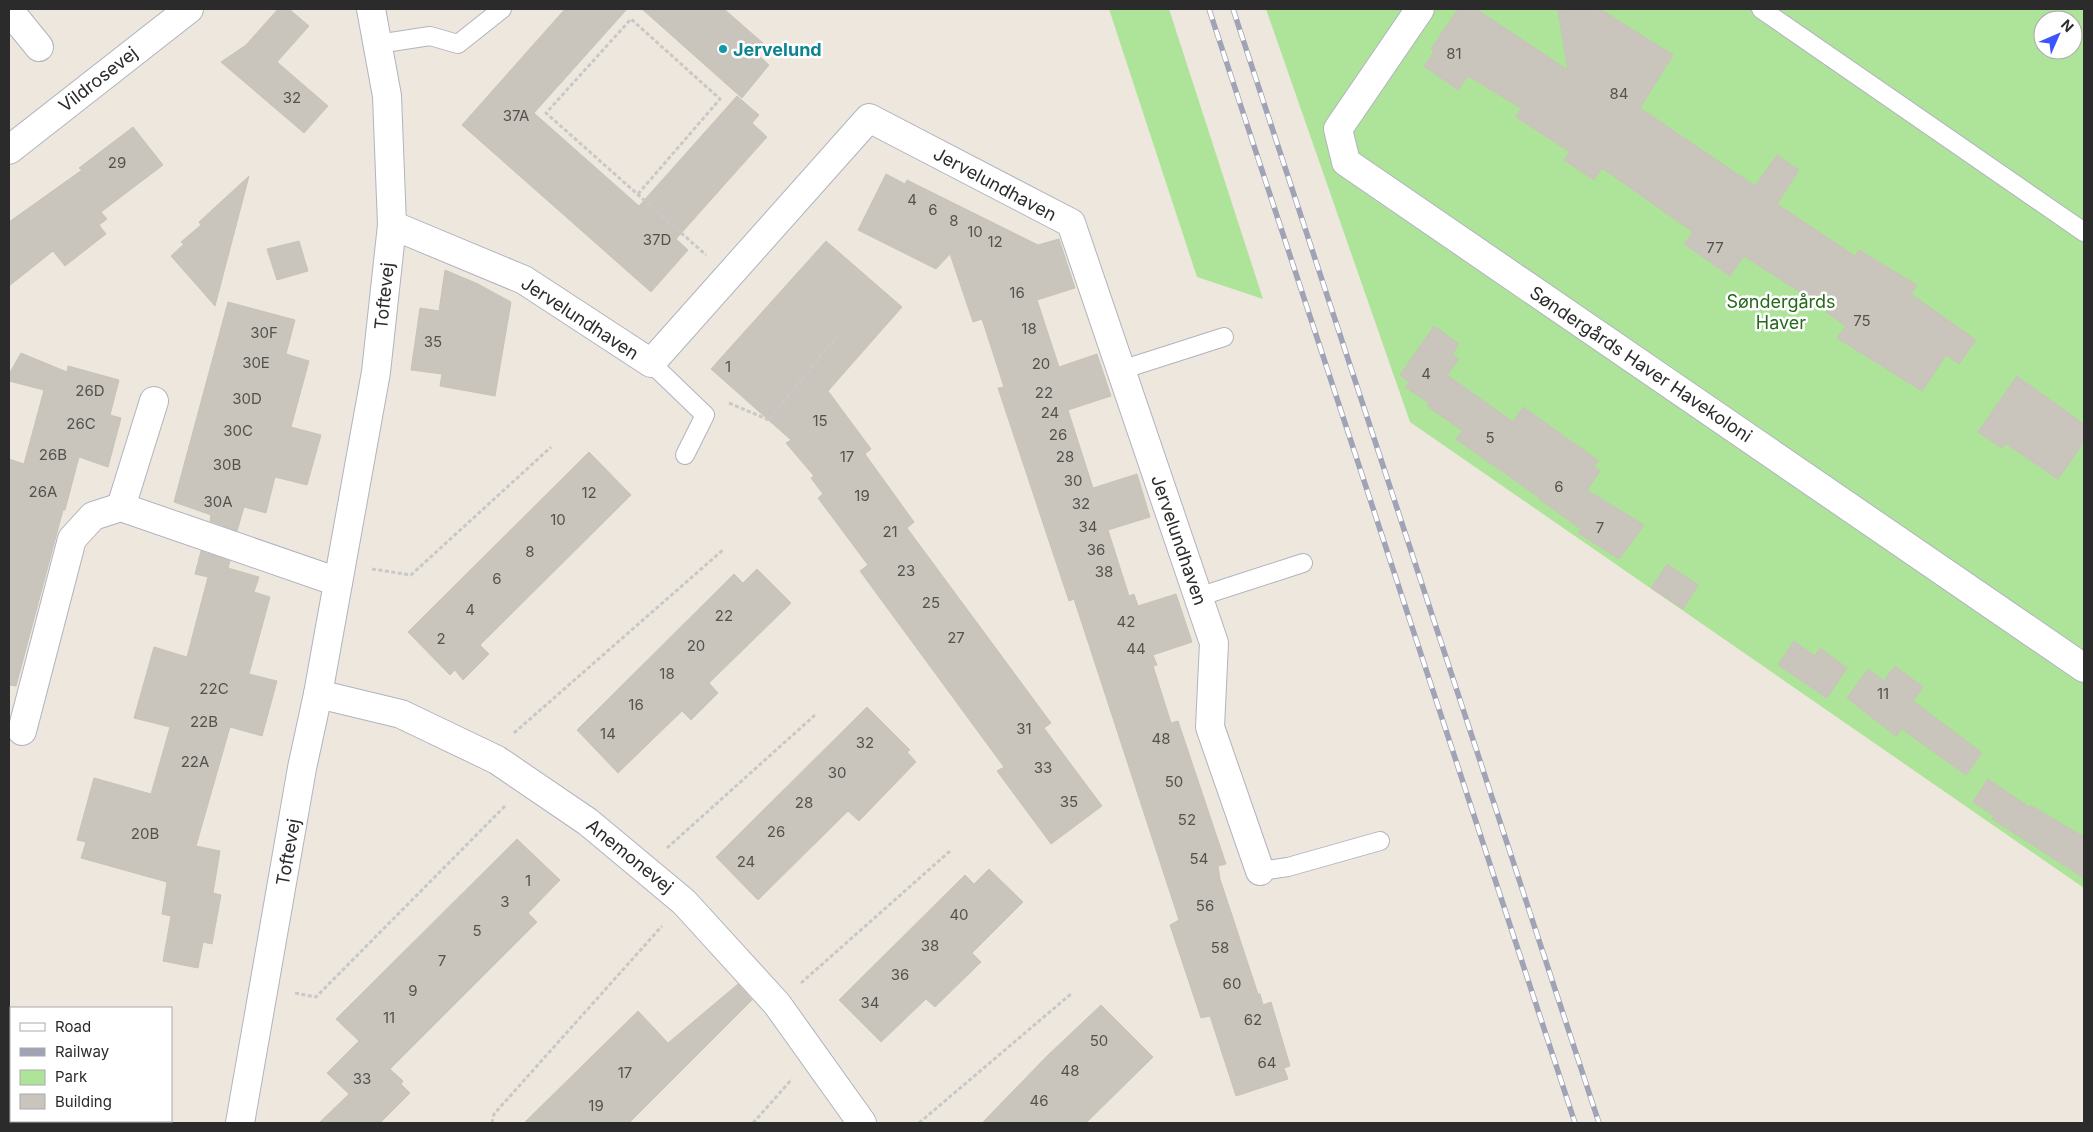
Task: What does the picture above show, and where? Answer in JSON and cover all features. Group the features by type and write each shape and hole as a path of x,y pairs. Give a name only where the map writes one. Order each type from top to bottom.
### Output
{"street":[{"name":"Vildrosevej","path":"9,150 189,9"},
{"name":"Toftevej","path":"240,1123 302,768 318,694 376,372 392,225 387,96 371,9"},
{"name":"Søndergårds Haver Havekoloni","path":"1420,9 1338,129 1346,162 2084,668"},
{"path":"9,10 39,47"},
{"name":"Jervelundhaven","path":"392,225 524,280 651,363 869,118 1071,223 1214,643 1210,727 1260,871"},
{"path":"121,507 154,400"},
{"path":"22,731 72,539 93,516 121,507 340,573"},
{"name":"Anemonevej","path":"318,694 400,714 497,760 588,822 646,868 684,902 777,1004 862,1123"}],"lane":[{"path":"378,44 430,36 458,44 502,9"},
{"path":"1761,9 2084,232"},
{"path":"1121,370 1224,337"},
{"path":"651,363 705,415 685,455"},
{"path":"1198,596 1303,562"},
{"path":"1260,871 1288,867 1380,841"}],"path":[{"path":"638,194 720,98 631,19 546,113 729,275"},
{"path":"705,415 719,398 769,420 839,334"},
{"path":"340,573 411,575 551,446"},
{"path":"497,760 514,732 724,549"},
{"path":"646,868 815,714"},
{"path":"265,988 316,997 529,781"},
{"path":"777,1004 950,851"},
{"path":"492,1123 494,1114 684,902"},
{"path":"919,1123 1072,993"},
{"path":"753,1123 813,1054"}],"green space":[{"path":"1109,9 1169,9 1263,299 1197,277"},
{"name":"Søndergårds Haver","path":"1266,9 2084,9 2084,888 1410,422"}],"building":[{"path":"278,9 289,9 309,26 277,62 328,106 304,133 221,62 246,45"},
{"path":"565,9 627,9 534,113 639,206 737,96 759,115 752,123 767,137 676,239 688,250 651,292 462,125"},
{"name":"Jervelund","path":"642,9 724,9 764,44 756,53 769,65 742,98"},
{"path":"1458,9 1476,9 1568,70 1558,11 1600,9 1673,55 1640,108 1755,186 1777,155 1799,170 1777,204 1855,256 1859,250 1917,285 1911,294 1976,340 1959,364 1946,355 1922,391 1837,338 1846,326 1826,312 1828,310 1744,256 1730,276 1684,244 1693,232 1602,168 1594,180 1564,160 1570,152 1516,117 1521,108 1468,76 1458,90 1424,66 1434,52 1431,49"},
{"path":"133,127 163,165 101,212 107,219 99,225 106,234 65,266 53,251 9,286 9,222 82,170 79,168"},
{"path":"886,174 905,184 907,180 1038,245 1059,239 1075,288 1037,300 1059,367 1097,354 1111,396 1068,410 1093,488 1137,474 1150,517 1108,530 1129,596 1134,594 1138,606 1176,594 1192,642 1153,655 1157,665 1153,666 1171,723 1178,721 1226,864 1218,866 1220,879 1258,994 1260,994 1263,1005 1271,1002 1290,1066 1284,1068 1288,1079 1236,1096 1210,1016 1201,1018 1170,925 1179,920 1074,599 1069,601 998,388 1004,387 982,319 973,322 950,254 936,269 858,230"},
{"path":"249,176 215,306 171,256 184,244 181,242 201,225 199,222"},
{"path":"299,241 308,271 277,280 267,249"},
{"path":"826,241 902,307 828,391 871,449 865,454 914,522 907,528 1051,723 1044,728 1102,806 1051,844 997,771 1004,767 860,571 868,565 818,498 823,494 811,478 814,476 786,443 791,440 711,369"},
{"path":"445,270 478,284 511,302 495,396 440,386 442,374 411,370 420,308 439,311"},
{"path":"228,302 295,320 286,354 309,361 291,427 321,435 307,485 275,477 266,513 244,507 237,531 210,521 211,515 174,502"},
{"path":"1434,326 1459,344 1452,354 1459,359 1447,375 1513,422 1523,407 1599,461 1594,466 1600,471 1587,490 1644,525 1619,559 1578,533 1581,529 1456,439 1463,431 1427,406 1429,403 1405,387 1409,382 1400,375"},
{"path":"21,353 67,372 68,366 119,380 110,415 121,418 108,467 79,457 16,686 9,685 9,459 24,464 44,390 9,381 9,374"},
{"path":"2017,376 2084,424 2084,442 2058,479 2005,443 2002,448 1978,432"},
{"path":"589,452 631,495 480,645 489,654 463,680 455,670 450,675 408,632"},
{"path":"201,551 230,561 228,568 259,577 254,592 270,597 249,674 277,681 262,736 230,727 196,846 220,851 213,893 221,895 212,944 203,942 198,968 163,961 171,916 162,914 167,882 81,858 86,842 77,840 94,778 151,794 170,727 134,718 154,647 187,657 208,577 195,574"},
{"path":"1667,564 1698,585 1683,609 1651,588"},
{"path":"757,569 791,603 709,683 718,693 691,720 682,711 618,773 577,730 734,574 743,583"},
{"path":"1794,641 1815,656 1820,648 1847,668 1827,698 1778,665"},
{"path":"1895,666 1923,687 1913,701 1982,753 1966,775 1902,729 1896,736 1847,698 1868,669 1884,681"},
{"path":"867,707 910,750 907,752 916,762 859,821 848,811 758,900 716,857"},
{"path":"1988,779 2029,807 2030,805 2084,837 2084,878 1992,819 1994,816 1973,802"},
{"path":"517,839 560,880 528,913 537,922 390,1069 403,1081 401,1084 410,1093 380,1123 319,1123 349,1094 327,1073 359,1041 336,1019"},
{"path":"989,869 1023,902 972,953 981,962 935,1007 926,999 881,1042 839,1000 965,875 974,884"},
{"path":"738,984 752,1000 629,1123 524,1123 638,1011 668,1043"},
{"path":"1101,1005 1153,1057 1086,1123 982,1123 1047,1056"}],"railway":[{"path":"1209,9 1575,1123"},
{"path":"1233,9 1599,1123"}],"place":[{"name":"Jervelund","path":"723,49"}]}
